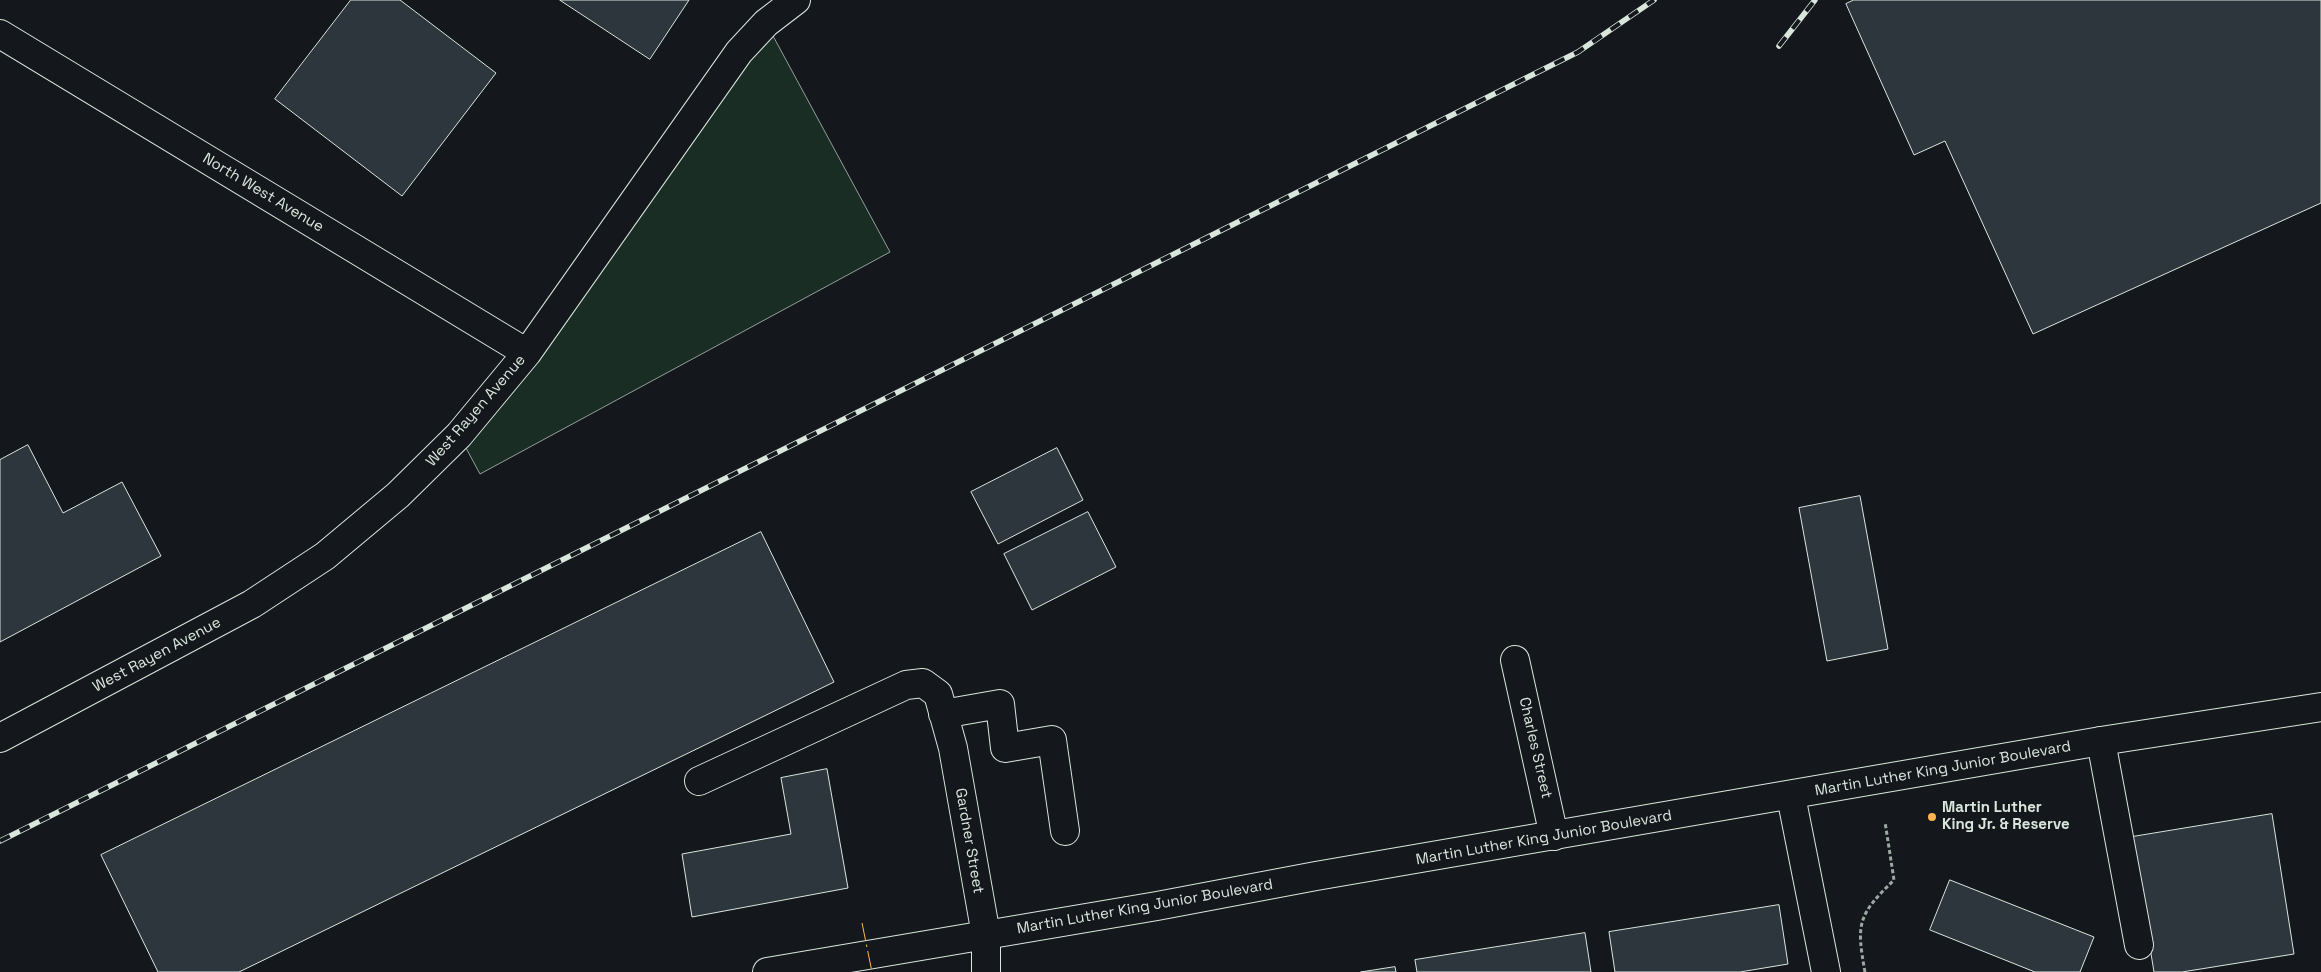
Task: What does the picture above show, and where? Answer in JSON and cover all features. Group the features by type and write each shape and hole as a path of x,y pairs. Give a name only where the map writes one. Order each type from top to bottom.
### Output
{"street":[{"name":"West Rayen Avenue","path":"0,738 252,604 325,556 398,495 459,435 527,353 739,52 766,23 796,0"},
{"name":"North West Avenue","path":"0,34 527,353"},
{"name":"Charles Street","path":"1515,660 1554,836"},
{"name":"Gardner Street","path":"699,781 906,685 924,683 938,694 953,748 986,935 986,972"},
{"path":"943,714 1000,704 1005,748 1052,740 1065,831"},
{"name":"Martin Luther King Junior Boulevard","path":"767,972 2101,741 2321,707"},
{"path":"2101,741 2139,945"},
{"path":"1791,796 1826,972"}],"path":[{"path":"1865,972 1859,943 1861,919 1878,896 1894,880 1885,822"}],"green space":[{"path":"766,23 890,252 480,474 459,435"}],"building":[{"path":"351,0 400,0 496,73 402,196 275,99"},
{"path":"560,0 689,0 650,59"},
{"path":"1854,0 2321,0 2321,203 2033,334 1945,141 1914,155 1846,4"},
{"path":"28,445 63,513 122,482 161,556 0,642 0,460"},
{"path":"1057,448 1083,500 998,544 971,492"},
{"path":"1860,496 1888,649 1827,661 1799,508"},
{"path":"1088,512 1116,567 1032,610 1004,554"},
{"path":"761,532 834,682 239,972 158,972 101,855"},
{"path":"827,769 848,888 692,917 682,854 791,834 781,778"},
{"path":"2272,814 2294,954 2182,972 2154,972 2132,837"},
{"path":"1950,880 2094,937 2080,972 2035,972 1930,930"},
{"path":"1779,905 1788,964 1740,972 1615,972 1609,932"},
{"path":"1585,933 1591,972 1417,972 1415,960"},
{"path":"1395,967 1396,972 1361,972"}],"railway":[{"path":"0,841 1578,52 1654,0"},
{"path":"1779,46 1815,0"}],"power":[{"path":"862,923 872,972"}],"place":[{"name":"Martin Luther King Jr. & Reserve","path":"1932,817"}]}
